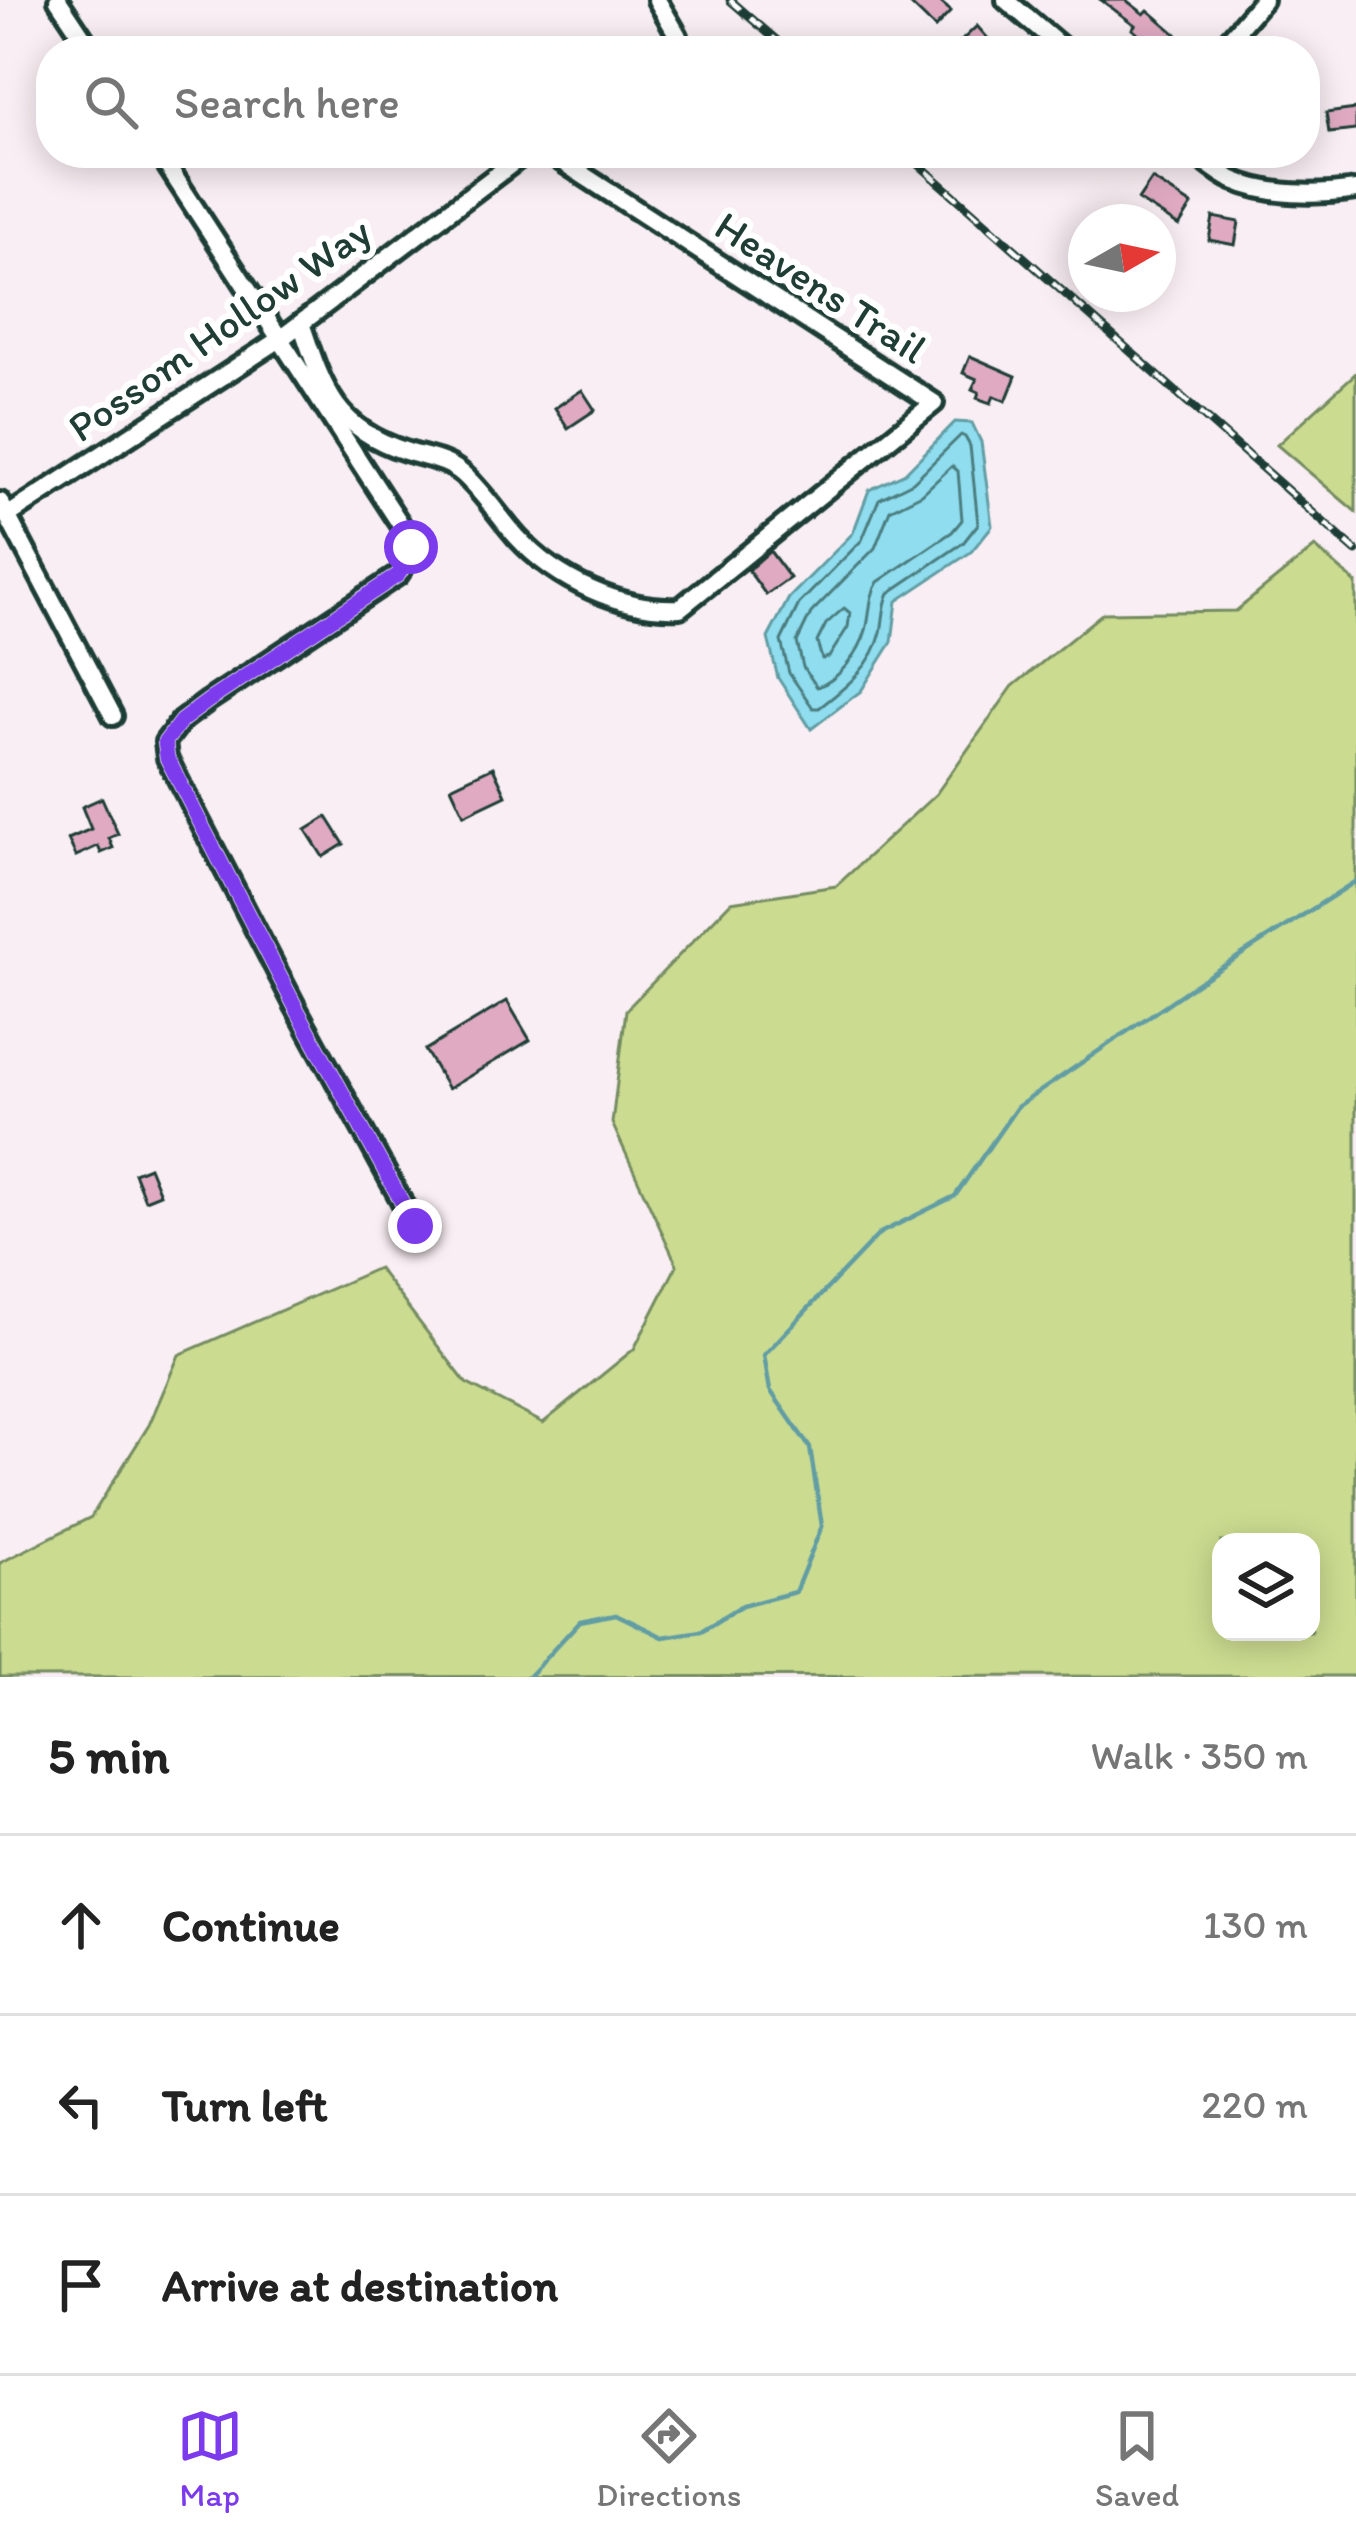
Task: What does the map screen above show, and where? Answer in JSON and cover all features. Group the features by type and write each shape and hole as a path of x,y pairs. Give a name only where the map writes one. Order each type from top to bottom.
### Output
{"street":[{"path":"58,0 82,36"},
{"path":"657,0 678,36"},
{"path":"1006,0 1048,36"},
{"path":"1232,36 1263,0"},
{"path":"169,168 407,531 411,547 398,575 181,721 165,742 167,758 295,1006 415,1226"},
{"name":"Possom Hollow Way","path":"4,509 280,339 506,168"},
{"name":"Heavens Trail","path":"301,323 319,377 358,430 463,474 519,540 549,566 622,603 680,608 934,403 572,168"},
{"path":"1215,168 1231,180 1270,190 1356,190"},
{"path":"4,509 113,716"}],"green space":[{"path":"1356,373 1356,512 1277,445"},
{"path":"1315,547 1356,583 1356,1676 0,1677 0,1563 91,1517 149,1425 179,1355 378,1268 466,1383 543,1423 634,1349 677,1265 612,1123 626,1010 731,902 836,886 936,794 1013,686 1103,613 1236,611"}],"water":[{"path":"955,422 972,423 981,442 992,526 971,552 897,601 892,642 861,691 811,729 778,678 768,638 789,598 853,533 869,490 905,473"}],"building":[{"path":"906,0 938,0 951,11 935,28"},
{"path":"1101,0 1126,0 1144,14 1148,10 1176,34 1140,36 1132,29 1135,25"},
{"path":"977,26 986,36 966,36"},
{"path":"1356,109 1356,130 1329,133 1326,113"},
{"path":"1152,179 1192,205 1179,226 1176,204 1138,200"},
{"path":"1213,217 1239,222 1235,245 1209,240"},
{"path":"970,356 1016,376 1006,401 994,396 991,403 977,398 979,392 972,389 977,379 963,373"},
{"path":"582,390 595,410 568,428 555,408"},
{"path":"770,551 790,578 766,595 748,570"},
{"path":"493,767 506,795 464,815 451,787"},
{"path":"102,798 118,834 109,838 113,848 101,853 98,846 76,856 68,839 91,829 82,807"},
{"path":"327,817 344,844 323,857 306,830"},
{"path":"507,1001 530,1040 448,1089 425,1050"},
{"path":"149,1167 160,1194 145,1200 134,1173"}],"waterway":[{"path":"528,1677 580,1621 616,1614 663,1637 701,1631 742,1606 795,1592 822,1526 810,1448 770,1390 764,1355 880,1233 955,1196 1017,1107 1356,881"}],"railway":[{"path":"730,0 772,36"},
{"path":"923,168 1356,551"}],"route":[{"path":"411,547 398,575 208,701 181,721 165,742 167,758 295,1006 415,1226"}]}
